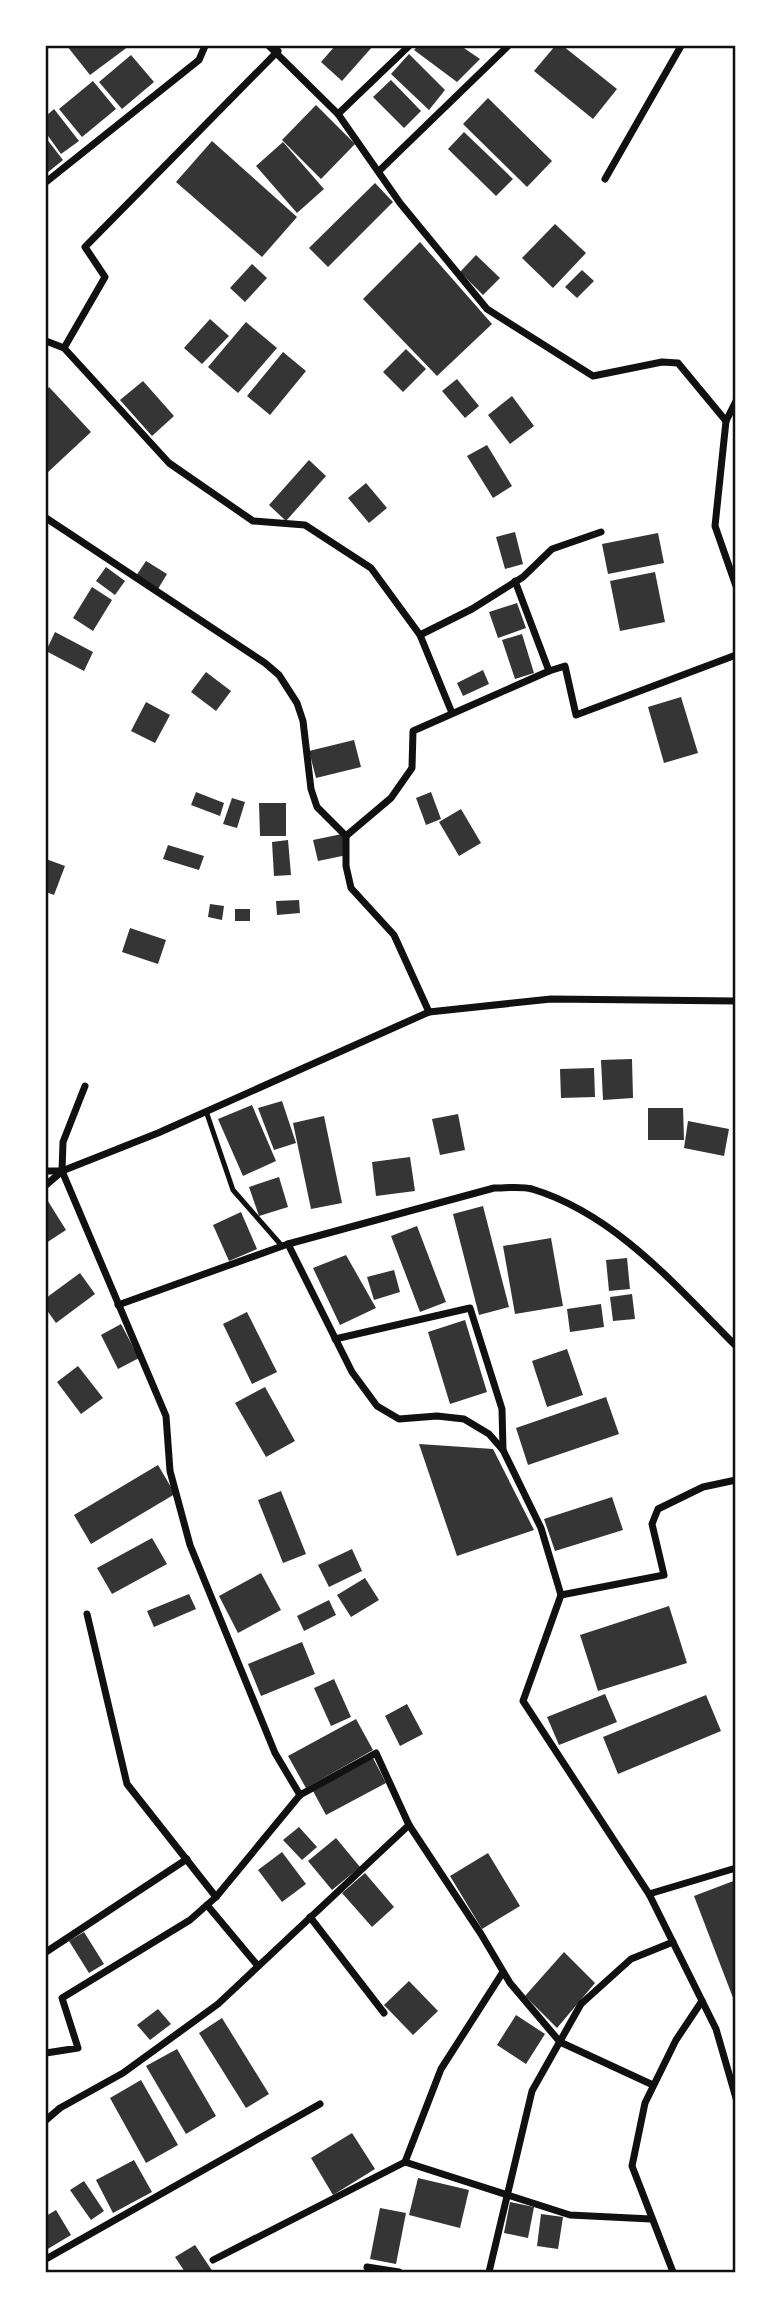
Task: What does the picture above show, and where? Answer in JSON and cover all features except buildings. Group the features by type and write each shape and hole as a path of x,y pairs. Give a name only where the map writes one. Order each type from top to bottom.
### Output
{"street":[{"path":"46,182 199,60 205,46"},
{"path":"269,46 278,51 338,114 400,203 487,309 593,376 662,362 678,363 726,421"},
{"path":"338,114 409,46"},
{"path":"379,172 508,46"},
{"path":"605,179 681,46"},
{"path":"64,348 105,277 85,247 278,51"},
{"path":"46,341 64,348 169,463 253,521 305,524 371,568 420,635 452,713"},
{"path":"736,401 726,421 715,526 736,586"},
{"path":"46,518 246,650 279,675 294,696 303,721 311,789 317,807 346,836 346,866 351,888 394,935 429,1012"},
{"path":"420,635 472,609 515,581 552,549 601,532"},
{"path":"515,581 549,671"},
{"path":"346,836 391,799 412,768 413,731 565,666 576,715 736,656"},
{"path":"46,1185 62,1171 206,1111 429,1012 551,999 736,1001"},
{"path":"85,1086 64,1142 62,1171 166,1416 170,1471 190,1545 275,1753 300,1796"},
{"path":"46,1171 62,1171"},
{"path":"118,1305 285,1245 494,1188 530,1188 565,1203 610,1229 653,1264 736,1346"},
{"path":"285,1245 352,1372 377,1406 399,1419 437,1416 464,1419 489,1434 503,1450 541,1528 561,1595 523,1701 649,1894 716,2029 736,2098"},
{"path":"335,1339 470,1308 502,1409 503,1450"},
{"path":"561,1595 664,1575 652,1524 658,1508 703,1487 736,1480"},
{"path":"87,1614 127,1784 216,1897"},
{"path":"46,2053 78,2048 62,1998 190,1920 216,1897 300,1796 374,1752 409,1825 503,1972 559,2042 653,2085"},
{"path":"46,2120 60,2108 133,2066 218,2004 409,1825"},
{"path":"46,1952 187,1860"},
{"path":"649,1894 736,1868"},
{"path":"207,1905 258,1966"},
{"path":"310,1917 384,2013"},
{"path":"489,2273 532,2091 559,2042 581,2004 631,1959 673,1942"},
{"path":"214,2260 405,2161 441,2068 503,1972"},
{"path":"673,2273 632,2166 645,2103 676,2040 702,2001"},
{"path":"46,2259 320,2105"},
{"path":"405,2161 570,2215 651,2219"},
{"path":"368,2267 399,2273"}],"lane":[{"path":"206,1111 233,1190 285,1245"}]}
